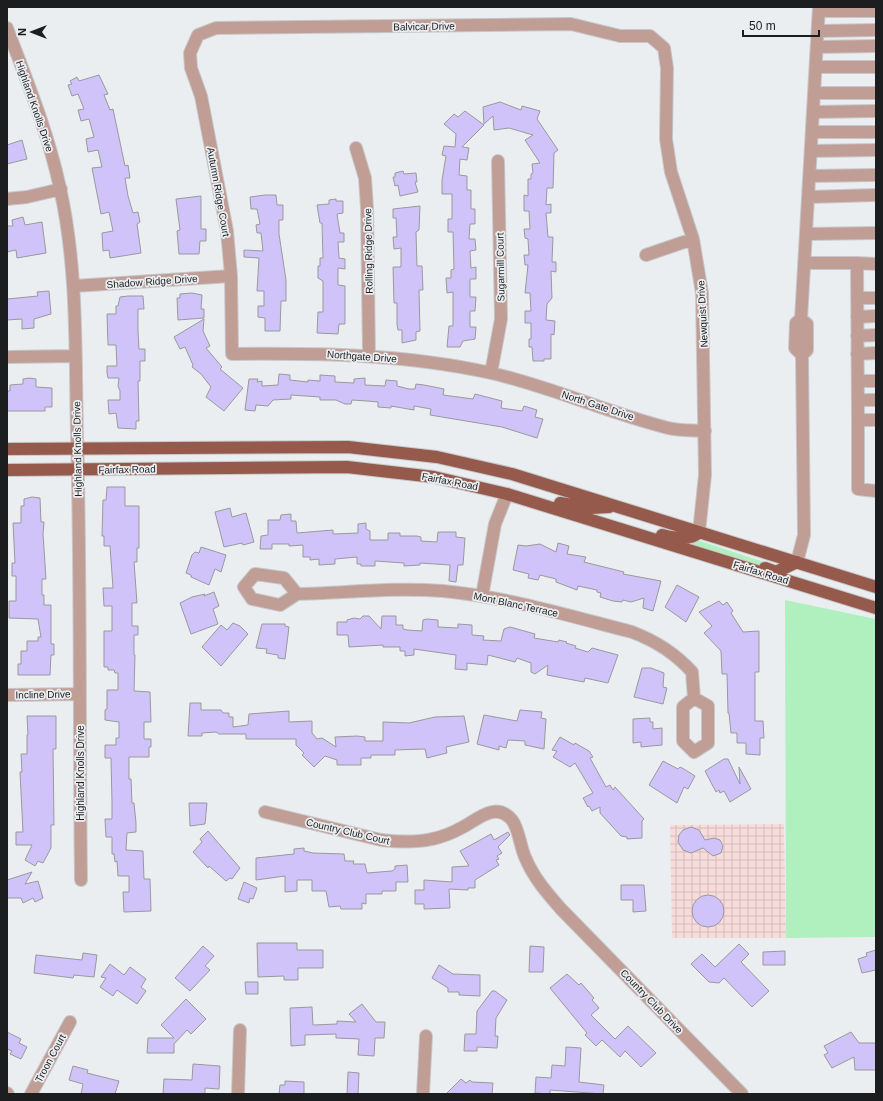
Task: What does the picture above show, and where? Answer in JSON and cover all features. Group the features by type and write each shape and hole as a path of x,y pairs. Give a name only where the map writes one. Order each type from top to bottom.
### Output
{"main road":[{"name":"Fairfax Road","path":"7,450 305,446 386,450 475,464 618,506 876,587"},
{"name":"Fairfax Road","path":"7,470 347,468 384,470 434,477 507,494 876,608"},
{"path":"507,494 513,489 567,505 592,508 618,506"},
{"path":"597,522 615,522 672,538 689,537 697,535 699,532"},
{"path":"729,562 740,561 776,572 797,562"}],"street":[{"path":"797,562 804,535 802,355 807,350 807,324 801,319 812,151 819,9 876,10"},
{"name":"Balvicar Drive","path":"198,35 216,28 571,24 620,36 650,36"},
{"name":"Highland Knolls Drive","path":"7,28 45,128 61,189 74,286 78,448 81,880"},
{"path":"818,31 876,30"},
{"name":"Autumn Ridge Court","path":"198,35 190,53 191,68 201,96 226,224 231,276 232,354"},
{"name":"Newquist Drive","path":"650,36 664,48 666,68 666,139 671,172 693,239 702,293 705,475 699,532"},
{"path":"817,46 876,46"},
{"path":"816,67 876,67"},
{"path":"814,93 876,93"},
{"path":"814,112 876,111"},
{"path":"812,132 876,132"},
{"name":"Rolling Ridge Drive","path":"356,148 365,178 367,208 369,355"},
{"path":"812,151 876,150"},
{"name":"Sugarmill Court","path":"491,373 501,319 498,160"},
{"path":"810,176 876,176"},
{"path":"7,199 27,197 61,189"},
{"path":"809,197 876,195"},
{"path":"806,234 876,233"},
{"path":"646,255 693,239"},
{"path":"857,263 858,489 876,491"},
{"path":"805,264 876,264"},
{"name":"Shadow Ridge Drive","path":"74,286 231,276"},
{"path":"857,298 876,298"},
{"path":"857,317 876,316"},
{"path":"857,336 876,335"},
{"name":"Northgate Drive","path":"232,354 326,353 369,355 449,365 491,373"},
{"path":"858,354 876,353"},
{"path":"7,356 75,356"},
{"name":"North Gate Drive","path":"491,373 528,382 670,429 705,431"},
{"path":"858,381 876,381"},
{"path":"858,400 876,400"},
{"path":"858,420 876,420"},
{"path":"482,596 495,524 507,494"},
{"name":"Mont Blanc Terrace","path":"297,594 401,590 442,591 520,603 602,624 632,632 650,639 667,649 692,672 694,698"},
{"name":"Incline Drive","path":"7,695 79,694"},
{"name":"Country Club Court","path":"264,812 381,840 403,842 433,839 460,829 484,813 499,812 511,820 515,826 525,857 534,874 561,909"},
{"name":"Country Club Drive","path":"561,909 742,1094"},
{"name":"Troon Court","path":"31,1094 70,1022"},
{"path":"238,1094 240,1030"},
{"path":"424,1094 426,1036"}],"shaded area":[{"path":"784,824 786,938 672,938 670,825"}],"green space":[{"path":"694,539 785,569 786,574 675,540"},
{"path":"785,600 876,619 876,937 786,938"}],"building":[{"path":"99,75 108,94 104,95 110,110 113,109 125,166 128,165 130,178 125,178 128,196 133,213 138,212 140,222 137,224 141,253 110,258 109,250 103,251 102,233 113,231 109,212 101,214 92,168 102,167 98,150 88,152 86,139 94,137 89,119 81,121 78,110 84,109 78,94 72,96 68,85 72,84 70,81 77,77 79,81"},
{"path":"500,102 521,110 522,106 540,111 537,119 558,150 554,153 553,188 547,188 546,205 551,204 551,213 546,213 548,237 553,237 552,262 556,262 556,272 551,271 552,298 547,304 546,320 555,321 554,335 551,334 551,359 544,359 544,361 533,361 532,347 529,347 529,339 531,339 531,323 525,323 525,311 531,311 530,293 525,293 528,265 525,265 524,255 529,255 528,239 525,238 524,229 530,229 529,211 524,211 524,195 528,196 528,179 531,179 531,174 533,173 532,164 540,163 525,140 533,135 509,128 494,130 493,116 484,124 483,107"},
{"path":"465,111 484,125 462,147 469,148 467,160 460,159 459,175 467,176 467,190 471,190 471,209 475,209 475,224 470,224 469,239 475,239 476,250 470,251 471,268 476,267 476,279 470,279 470,297 476,297 475,311 470,311 470,327 476,327 475,339 463,341 460,347 447,347 449,326 453,326 453,292 447,293 446,278 451,278 451,270 454,269 453,232 448,232 448,219 452,219 452,194 442,194 442,180 446,156 442,155 444,146 455,147 456,134 444,124 454,114 458,117"},
{"path":"22,140 27,159 7,164 7,145"},
{"path":"403,171 404,174 416,173 417,182 415,182 418,192 400,196 398,185 395,186 393,177 395,177 395,173"},
{"path":"276,195 277,205 283,205 283,220 279,220 279,234 286,280 286,301 281,301 280,331 265,331 265,318 258,317 258,306 264,306 264,291 257,291 259,258 244,257 244,250 263,251 261,233 257,233 256,225 260,224 257,209 251,209 250,197"},
{"path":"201,196 201,229 206,229 206,241 200,241 199,254 179,254 177,231 180,230 176,199"},
{"path":"336,199 336,201 343,201 343,213 337,214 340,233 344,233 344,242 338,242 339,258 345,259 345,269 338,268 338,285 345,286 345,324 339,324 338,334 317,333 318,312 323,312 323,281 318,278 318,266 320,266 320,258 323,258 322,223 320,223 317,205 329,204 329,200"},
{"path":"420,206 419,230 416,232 417,266 422,266 423,290 419,290 420,331 416,332 416,340 402,343 402,330 398,330 397,325 397,303 394,303 393,267 401,267 401,248 394,249 393,237 397,237 396,218 393,218 393,209"},
{"path":"23,217 25,225 42,222 46,253 17,258 16,250 7,252 7,226 13,226 12,220"},
{"path":"49,291 51,314 34,319 34,328 22,329 22,319 7,320 7,299 38,296 37,292"},
{"path":"192,293 202,295 201,309 204,309 204,318 178,320 177,298 180,298 180,294"},
{"path":"143,296 144,309 138,309 139,349 145,349 145,361 140,361 140,381 138,381 139,421 136,421 136,429 118,428 116,413 109,414 108,400 120,400 120,391 118,386 119,378 108,378 107,373 107,366 117,366 116,345 108,345 107,314 116,314 116,306 118,306 120,297"},
{"path":"204,319 203,331 210,346 206,348 222,367 220,369 243,388 224,411 206,397 211,387 201,374 192,367 193,365 185,347 180,349 174,337"},
{"path":"279,374 290,375 290,380 308,382 308,380 320,381 320,375 335,376 335,382 354,383 354,379 365,378 365,385 385,386 386,380 397,381 397,386 409,389 415,389 416,384 424,385 444,389 443,395 473,399 475,394 502,401 501,408 522,411 524,406 537,410 535,417 543,419 537,438 502,427 430,415 431,409 414,406 414,410 391,406 391,408 378,407 378,402 352,400 351,404 345,404 336,400 320,400 320,397 291,395 291,399 273,400 268,406 256,405 255,411 245,410 249,379 258,379 257,382 262,381 262,386 278,385"},
{"path":"23,379 36,379 36,387 52,388 52,407 45,407 45,411 7,411 7,391 10,391 10,385 23,384"},
{"path":"107,487 125,487 125,506 139,506 139,548 137,548 137,562 134,562 137,603 132,603 132,626 138,626 138,635 134,635 134,691 150,692 151,722 144,722 144,739 151,739 151,747 149,747 149,757 129,757 129,779 131,779 132,803 134,803 136,832 127,833 126,850 143,851 144,879 150,879 151,911 124,912 123,892 129,892 129,876 118,876 117,861 115,862 114,854 112,854 112,837 106,837 105,819 112,819 112,803 111,758 105,758 105,745 116,745 116,738 119,738 119,722 105,720 105,710 107,709 107,690 118,690 118,673 115,673 114,670 108,670 108,667 104,667 104,631 112,631 112,606 104,606 103,588 113,588 110,546 104,546 104,536 102,536 103,500 106,500"},
{"path":"32,497 40,498 41,522 44,522 43,534 46,579 42,579 42,595 44,595 44,605 51,605 51,644 54,644 54,655 51,655 50,675 18,675 18,664 21,664 21,651 27,651 27,641 38,641 38,637 41,637 38,619 9,618 9,601 16,601 16,576 12,576 12,563 15,563 13,523 21,523 21,506 24,506 24,499"},
{"path":"230,508 232,517 246,513 254,542 224,547 215,512"},
{"path":"291,514 291,521 296,521 297,533 333,530 333,534 358,533 358,524 366,523 366,529 370,531 370,540 388,540 388,533 400,533 400,536 417,536 421,537 421,541 437,542 438,532 456,532 456,537 465,538 463,565 458,565 456,582 449,581 450,565 420,563 420,565 404,566 404,563 375,561 375,566 361,566 361,564 357,564 357,557 335,559 335,564 319,565 319,559 310,560 310,557 303,557 303,545 289,546 289,544 272,544 272,549 260,549 261,536 268,535 268,520 280,520 281,515"},
{"path":"558,543 569,546 567,554 586,557 584,562 624,572 623,574 661,581 653,611 643,608 644,598 631,602 623,600 622,602 613,601 600,597 601,593 597,592 597,590 578,586 577,590 556,582 556,579 540,575 538,580 528,578 529,574 513,570 518,545 526,546 540,544 556,552"},
{"path":"201,547 226,555 221,572 215,569 209,585 191,577 191,575 186,573 192,555 195,552 199,553"},
{"path":"677,585 699,597 686,622 665,607"},
{"path":"214,592 219,606 213,609 218,624 191,634 180,603 192,597 205,594 204,596"},
{"path":"719,601 723,605 727,602 733,611 731,613 743,632 759,631 759,672 755,672 755,721 763,721 764,738 760,738 760,755 746,754 746,743 737,743 737,733 731,733 728,713 727,674 722,674 721,651 704,633 712,626 699,612"},
{"path":"363,616 369,616 381,629 382,616 396,616 396,625 403,625 403,629 407,630 422,631 423,620 427,619 438,620 438,627 458,628 458,624 472,625 472,635 484,636 483,640 501,641 504,629 510,627 535,634 534,638 567,642 566,643 576,646 575,648 588,652 592,648 618,655 608,683 585,678 584,682 547,675 548,665 535,674 531,672 531,663 517,658 515,662 488,655 487,665 467,663 467,670 455,669 456,655 414,649 414,655 405,656 405,651 400,651 400,647 383,647 383,645 349,647 348,635 337,635 337,622 347,622 347,620 354,618 360,619"},
{"path":"233,623 240,626 248,634 221,666 202,647 221,625 227,630"},
{"path":"262,624 285,624 285,626 289,627 285,659 278,658 278,655 266,653 267,649 256,648"},
{"path":"642,668 651,668 664,673 663,687 667,688 663,704 634,697"},
{"path":"190,703 201,703 201,710 221,710 223,713 229,713 229,717 233,717 233,727 248,725 249,714 289,711 289,722 312,721 312,733 317,739 322,738 336,747 335,737 357,736 365,737 365,741 383,741 383,722 409,723 435,717 464,716 469,742 446,747 447,753 427,758 425,749 395,750 395,755 371,755 371,758 361,758 361,765 337,765 337,760 325,756 314,767 302,755 304,753 296,745 296,739 246,739 246,734 219,734 216,732 202,733 202,736 188,736"},
{"path":"520,710 542,712 541,718 546,719 544,749 525,745 525,741 508,740 506,748 499,746 499,750 477,744 484,715 517,721"},
{"path":"27,716 56,716 56,749 53,749 54,825 51,825 51,848 43,863 38,861 35,866 25,860 32,845 16,845 16,832 23,832 20,772 22,772 21,754 27,754"},
{"path":"650,718 650,722 653,722 653,729 662,728 662,745 641,747 641,742 633,743 633,719"},
{"path":"560,737 589,751 593,757 590,758 606,787 610,785 613,790 615,787 644,819 642,821 642,838 627,839 627,837 621,836 600,813 600,807 592,811 589,806 588,807 583,798 593,793 575,763 570,767 553,757 557,751 552,750"},
{"path":"724,759 728,759 740,784 739,767 751,789 730,802 724,791 720,793 719,790 716,792 705,771"},
{"path":"663,761 678,769 680,767 695,776 688,789 684,787 677,803 649,785"},
{"path":"189,803 207,803 205,824 190,826"},
{"path":"691,827 699,830 705,840 714,838 720,840 723,846 721,853 713,856 703,848 691,853 683,850 678,842 679,835 683,830"},
{"path":"208,831 240,868 232,879 230,878 226,881 209,866 208,868 193,852 202,842 200,839"},
{"path":"508,832 510,835 498,847 502,853 497,856 499,859 496,860 499,865 475,880 475,888 468,888 468,890 449,889 450,908 424,909 424,904 415,904 415,890 424,890 424,880 452,882 452,867 469,866 460,851 491,834 494,840"},
{"path":"304,848 304,851 313,853 344,854 345,861 354,861 353,864 365,864 367,873 392,871 395,869 395,866 407,865 408,882 396,882 396,891 382,891 382,894 366,894 366,904 362,903 362,909 341,909 340,906 329,907 326,891 312,891 312,880 297,880 297,891 285,892 285,876 256,880 256,858 294,854 294,849"},
{"path":"32,872 25,884 38,881 43,898 35,902 33,898 23,903 21,898 7,898 7,880"},
{"path":"244,882 257,888 253,899 250,898 249,903 238,899"},
{"path":"621,885 644,885 646,911 633,912 633,900 621,900"},
{"path":"705,895 711,895 721,902 724,911 723,917 717,924 711,927 705,927 695,920 692,914 692,908 699,898"},
{"path":"257,943 297,943 297,950 323,950 323,968 298,968 298,980 284,980 284,976 258,977"},
{"path":"739,944 749,954 741,962 769,991 752,1007 724,978 719,983 709,982 691,964 702,954 715,967"},
{"path":"203,946 214,956 205,966 210,970 190,991 175,978"},
{"path":"530,946 544,947 543,972 529,972"},
{"path":"876,950 876,970 862,973 858,959 867,956 866,953"},
{"path":"785,951 785,965 763,965 763,952"},
{"path":"83,953 97,955 94,977 74,975 73,978 34,973 36,955 82,960"},
{"path":"110,964 124,975 130,967 146,979 141,987 146,991 137,1004 117,990 113,996 100,987 106,978 101,977"},
{"path":"439,965 453,974 480,975 480,996 459,995 459,992 448,992 448,988 432,978"},
{"path":"567,974 579,985 581,983 594,998 592,1000 599,1008 591,1015 615,1039 628,1026 656,1053 641,1067 625,1051 620,1057 602,1040 596,1046 585,1035 587,1033 550,988"},
{"path":"245,982 258,982 258,994 246,994"},
{"path":"492,991 495,991 507,1000 496,1018 495,1036 498,1036 497,1048 477,1047 477,1051 464,1051 465,1034 476,1034 477,1011"},
{"path":"186,999 206,1019 191,1034 187,1030 174,1044 174,1053 147,1053 148,1038 174,1038 161,1025"},
{"path":"362,1004 376,1022 385,1022 384,1038 375,1038 374,1056 358,1055 359,1039 336,1038 336,1034 305,1035 305,1045 291,1046 290,1008 312,1007 313,1025 337,1024 337,1021 356,1022 349,1014"},
{"path":"7,1032 21,1039 19,1043 27,1047 21,1059 10,1054 12,1051 7,1049"},
{"path":"851,1032 859,1043 876,1043 876,1070 855,1070 854,1057 832,1068 824,1055 828,1053 824,1046"},
{"path":"566,1047 581,1048 579,1082 604,1085 603,1094 550,1090 550,1094 535,1093 536,1077 551,1078 552,1065 565,1066"},
{"path":"193,1064 220,1066 219,1089 205,1088 205,1094 163,1094 164,1079 192,1080"},
{"path":"73,1066 88,1070 87,1073 119,1081 115,1094 81,1094 83,1084 69,1080"},
{"path":"348,1072 359,1073 358,1094 347,1094"},
{"path":"461,1079 466,1083 470,1080 472,1082 493,1083 492,1094 446,1094"},
{"path":"285,1081 304,1082 304,1094 279,1094 280,1085 285,1085"}]}
